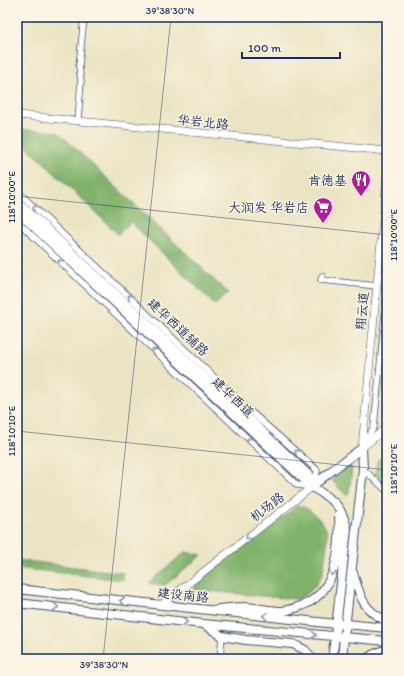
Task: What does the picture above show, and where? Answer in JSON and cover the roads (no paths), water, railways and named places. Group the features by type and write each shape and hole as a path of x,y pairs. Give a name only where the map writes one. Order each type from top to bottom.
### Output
{"main road":[{"name":"建华西道","path":"17,201 338,507 347,529 332,659"},
{"name":"建华西道","path":"17,211 314,485"},
{"name":"机场路","path":"314,485 362,448"},
{"path":"342,659 363,469 362,448"},
{"path":"349,458 356,461 363,469"},
{"path":"322,493 323,481 330,472"},
{"path":"207,610 245,607 283,611 294,609 316,598 325,589 336,562 340,530 338,507"},
{"path":"352,569 360,596 366,606 379,618 387,621"},
{"name":"建设南路","path":"17,589 336,624 387,628"},
{"name":"建设南路","path":"17,603 203,624 387,641"},
{"path":"203,624 222,636 246,640 293,644 305,650 312,659"},
{"path":"367,659 387,649"}],"street":[{"path":"78,121 82,81 79,66 84,17"},
{"name":"华岩北路","path":"17,115 387,151"},
{"name":"翔云道","path":"362,448 387,176"},
{"name":"建华西道辅路","path":"17,191 250,411 317,470 314,485"},
{"path":"17,222 297,485 314,485"},
{"path":"322,276 321,280 377,286"},
{"path":"362,448 374,427 387,294"},
{"name":"机场路","path":"362,448 387,427"},
{"path":"363,469 387,491"},
{"name":"机场路","path":"161,605 314,485"},
{"path":"220,659 222,636"}],"place":[{"name":"肯德基","path":"361,197"},
{"name":"大润发 华岩店","path":"323,224"}]}
